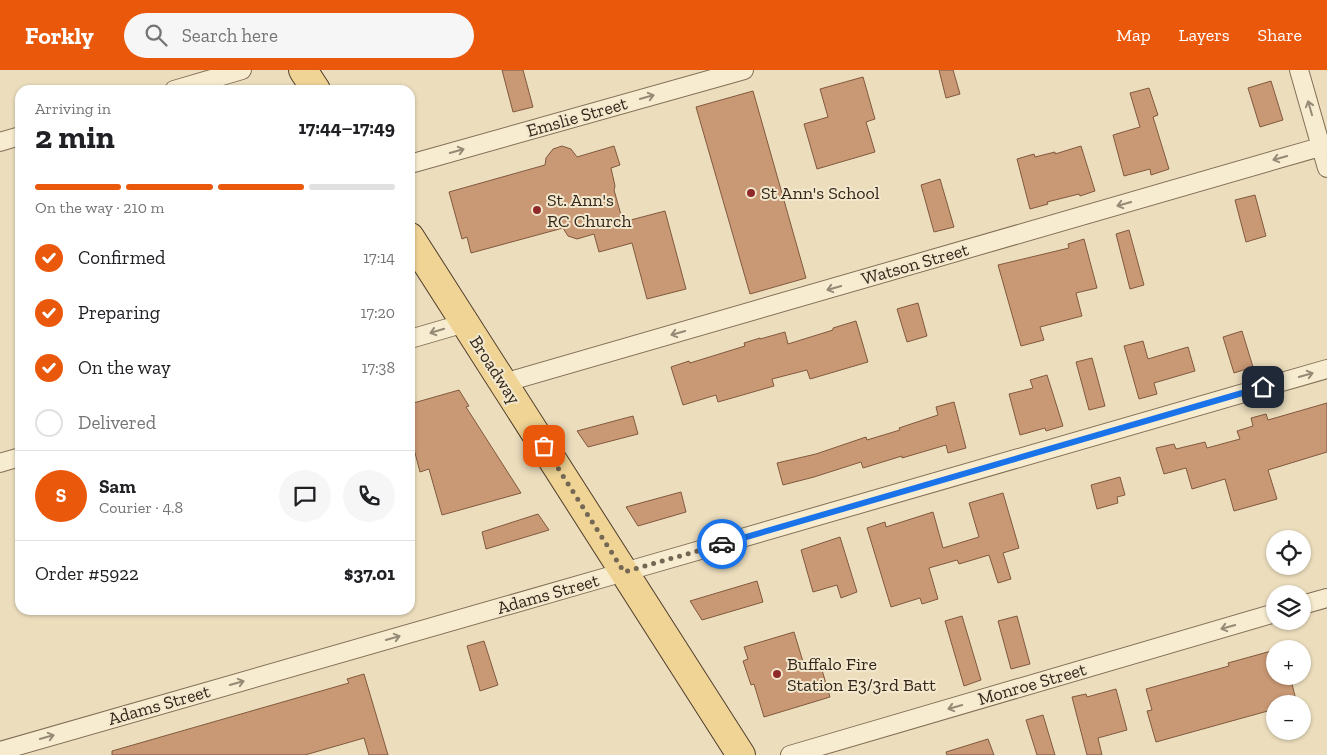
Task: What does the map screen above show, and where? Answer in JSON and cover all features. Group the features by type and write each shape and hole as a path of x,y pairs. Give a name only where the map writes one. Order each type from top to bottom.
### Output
{"main road":[{"path":"303,70 313,85"},
{"name":"Broadway","path":"415,245 741,755"}],"street":[{"path":"191,85 242,70"},
{"name":"Emslie Street","path":"415,163 742,70"},
{"path":"1298,70 1324,146 1327,168"},
{"path":"0,142 15,138"},
{"name":"Watson Street","path":"503,383 1324,146"},
{"path":"415,338 465,323"},
{"name":"Adams Street","path":"0,751 1327,369"},
{"path":"0,463 15,458"},
{"path":"1311,602 1327,598"},
{"name":"Monroe Street","path":"790,755 1266,616"}],"building":[{"path":"502,70 523,70 533,107 513,112"},
{"path":"939,70 953,70 960,94 946,98"},
{"path":"863,77 875,119 866,122 875,152 817,169 804,124 828,117 820,89"},
{"path":"1271,81 1283,120 1260,127 1248,88"},
{"path":"1149,88 1158,115 1153,117 1169,169 1151,175 1150,169 1124,176 1113,135 1140,127 1130,93"},
{"name":"St Ann's School","path":"753,91 806,278 750,294 696,107"},
{"name":"St. Ann's RC Church","path":"562,146 571,149 577,157 614,146 620,165 611,168 615,186 614,190 623,222 665,211 686,289 647,299 632,243 599,252 594,234 577,239 568,236 563,228 471,253 467,237 462,239 449,192 545,165 546,158 553,149"},
{"path":"1081,146 1095,191 1080,196 1079,194 1047,202 1048,204 1030,209 1017,159 1034,154 1035,157 1055,152 1055,154"},
{"path":"940,179 954,227 934,232 921,185"},
{"path":"1255,195 1266,236 1246,242 1235,200"},
{"path":"1129,230 1144,285 1130,289 1116,234"},
{"path":"1084,239 1097,288 1076,293 1082,316 1040,327 1044,340 1021,346 998,265 1069,248 1068,244"},
{"path":"918,303 927,336 907,342 897,309"},
{"path":"856,321 868,362 810,379 807,370 772,379 774,386 718,402 716,395 683,405 671,367 745,346 744,343 760,338 785,332 788,344"},
{"path":"1242,331 1253,367 1234,373 1223,337"},
{"path":"1143,341 1148,359 1188,347 1195,371 1154,383 1157,394 1139,399 1124,346"},
{"path":"1092,358 1105,406 1089,410 1076,362"},
{"path":"1047,375 1063,426 1046,431 1045,428 1020,435 1009,394 1033,388 1030,380"},
{"path":"459,390 469,406 466,407 521,493 442,515 429,469 420,472 415,453 415,403"},
{"path":"954,402 966,448 948,453 946,445 863,468 861,462 783,485 777,463 816,454 866,437 867,440 900,430 899,428 938,415 936,407"},
{"path":"1327,403 1327,452 1268,470 1277,499 1234,511 1225,479 1192,489 1186,468 1164,474 1156,448 1174,444 1176,449 1205,442 1207,448 1240,439 1237,431 1253,426 1251,418 1266,414 1268,420"},
{"path":"633,416 638,434 588,447 577,431"},
{"path":"1120,477 1125,495 1117,497 1118,503 1097,509 1091,485"},
{"path":"681,492 686,512 638,526 626,507"},
{"path":"1003,493 1019,548 1003,553 1011,579 998,583 989,555 959,564 957,560 929,568 938,599 922,604 920,598 891,607 867,528 885,522 886,527 933,512 943,548 979,537 969,503"},
{"path":"538,514 549,530 486,549 482,532"},
{"path":"840,537 857,592 841,598 837,585 813,592 801,550"},
{"path":"757,581 763,602 702,620 690,601"},
{"path":"962,616 981,680 964,686 945,621"},
{"path":"1017,616 1030,664 1011,669 998,621"},
{"path":"794,632 804,665 819,660 830,697 764,717 754,684 751,685 743,661 748,659 744,647"},
{"path":"484,641 498,685 480,691 467,646"},
{"path":"1266,652 1266,685 1292,685 1295,695 1266,695 1266,711 1156,742 1147,711 1152,710 1146,689 1229,666 1228,663"},
{"path":"364,674 388,755 369,755 364,738 305,755 112,755 112,751 349,683 347,679"},
{"path":"1116,689 1127,730 1098,738 1102,755 1087,755 1072,697 1086,694 1087,697"},
{"path":"1043,715 1055,755 1037,755 1026,720"},
{"path":"988,739 994,755 947,755 946,752"}],"way so far":[{"path":"544,446 624,572 722,544"}],"place":[{"name":"St Ann's School","path":"751,193"},
{"name":"St. Ann's RC Church","path":"537,210"},
{"name":"Buffalo Fire Station E3/3rd Batt","path":"777,674"}],"route":[{"path":"722,544 1263,387"}]}
